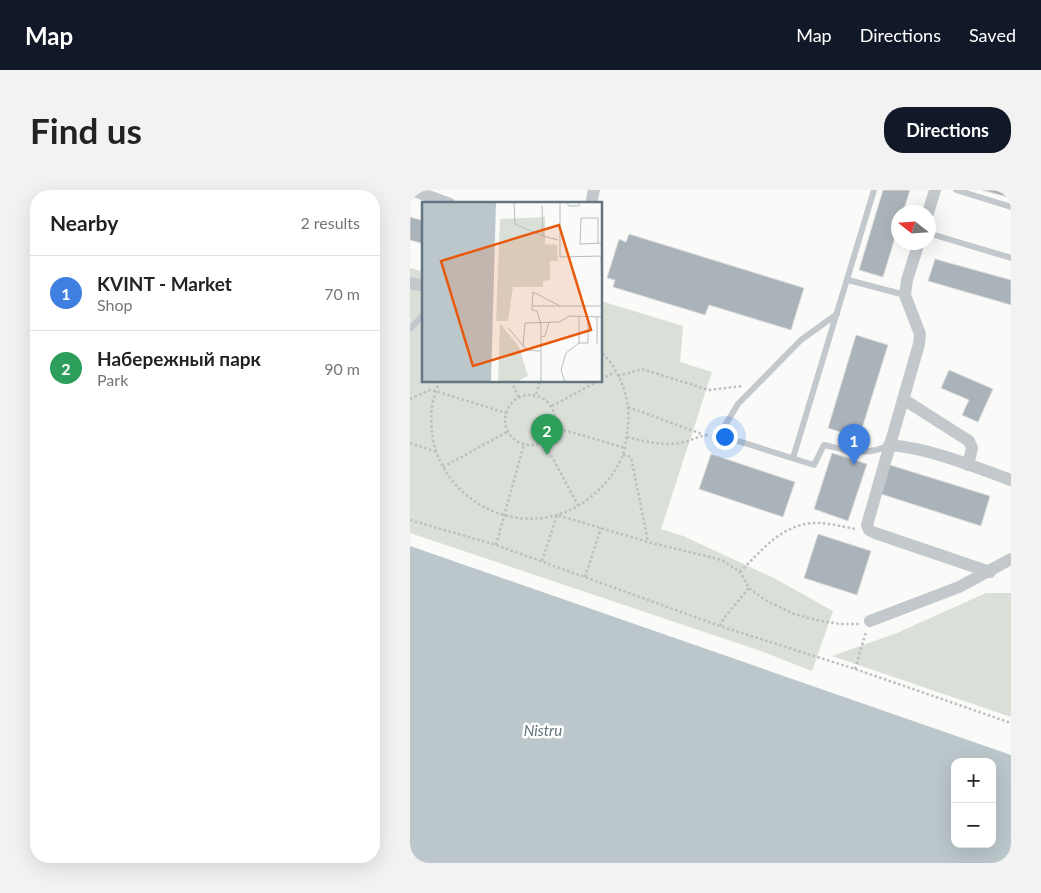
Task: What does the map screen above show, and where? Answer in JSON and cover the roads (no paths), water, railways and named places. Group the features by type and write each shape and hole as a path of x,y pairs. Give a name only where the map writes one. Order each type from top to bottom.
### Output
{"street":[{"path":"412,190 445,202"},
{"path":"931,205 936,190"},
{"path":"916,250 907,280 905,295 920,334 919,344 868,519 869,530 990,572"},
{"path":"903,399 969,441 972,448 968,465"},
{"path":"889,445 905,446 1011,480"},
{"path":"870,621 959,587 1011,559"}],"lane":[{"path":"793,458 874,190"},
{"path":"956,190 1011,207"},
{"path":"936,235 1011,258"},
{"path":"848,280 905,295"},
{"path":"837,314 801,340 738,404 719,435 814,465 824,445 858,452 875,451 889,445"},
{"path":"410,329 422,316"}],"water":[{"name":"Nistru","path":"410,546 1011,755 1011,863 410,863"}],"place":[{"name":"Набережный парк","path":"547,455"},
{"name":"KVINT - Market","path":"854,465"}]}
